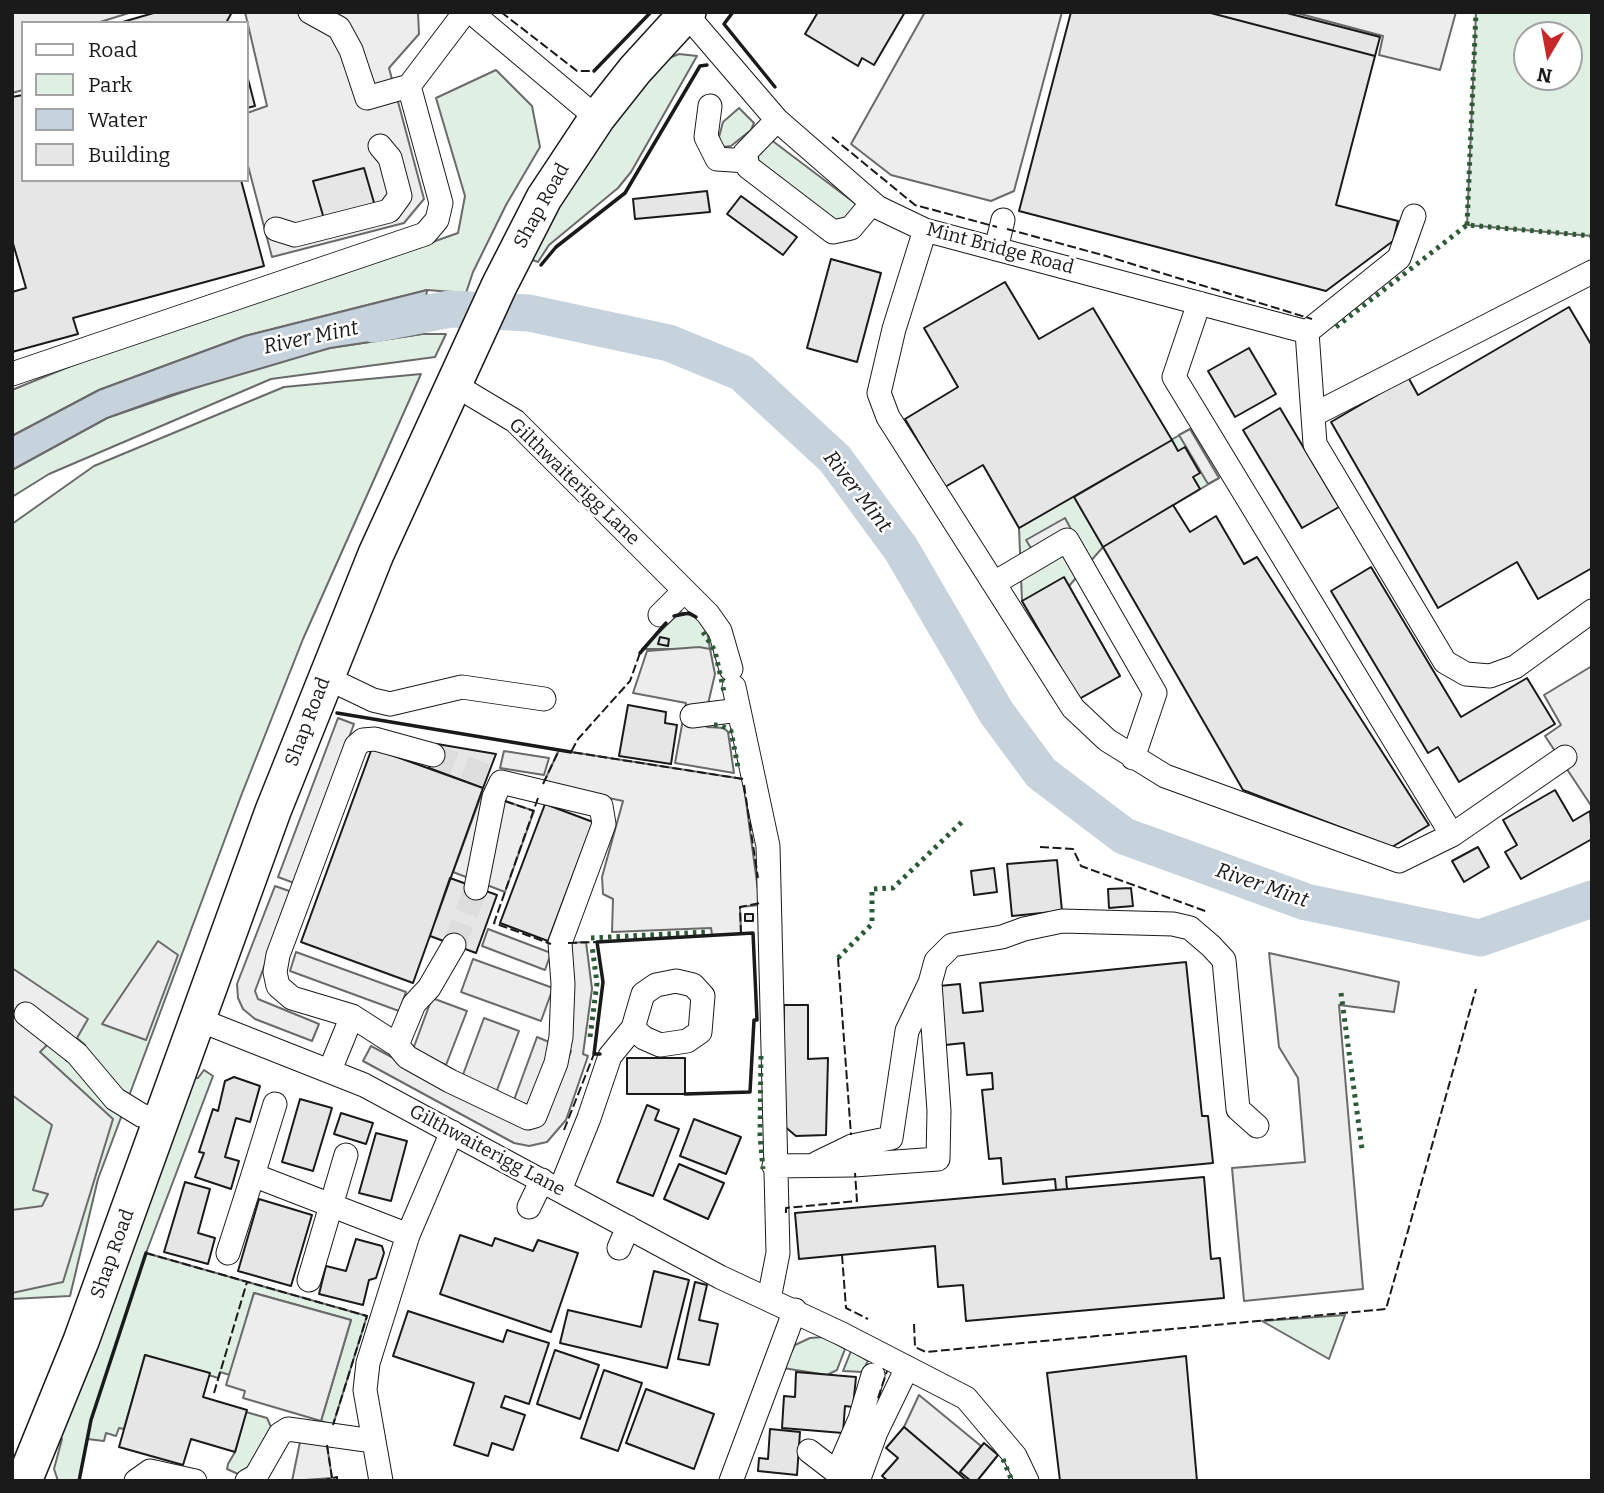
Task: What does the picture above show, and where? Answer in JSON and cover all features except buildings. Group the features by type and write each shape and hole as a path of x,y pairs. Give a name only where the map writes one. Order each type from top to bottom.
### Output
{"highway":[{"name":"Shap Road","path":"26,1480 82,1341 197,1019 325,677 376,554 499,286 544,198 597,118 635,70 687,13"}],"street":[{"path":"310,12 339,28 351,50 367,98 409,86 465,12"},
{"path":"471,12 597,118"},
{"name":"Mint Bridge Road","path":"687,13 777,120 873,203 925,230 1307,332"},
{"path":"12,374 425,234 437,220 441,203 409,86"},
{"path":"710,106 706,137 717,159 747,161"},
{"path":"777,120 745,153 748,167 832,232 851,228 873,203"},
{"path":"276,229 295,235 389,211 400,196 390,158 380,146"},
{"path":"1414,216 1399,258 1307,332 1315,444 1445,662 1466,674 1490,676 1515,667 1592,611"},
{"path":"996,249 1003,220"},
{"path":"925,230 894,329 879,393 888,417 996,582 1073,708 1107,740 1133,758 1198,789 1399,861 1452,835 1565,758"},
{"path":"1313,415 1592,272"},
{"path":"1199,303 1174,377 1452,835"},
{"name":"Gilthwaiterigg Lane","path":"454,385 515,421 708,614 720,631 768,846 778,1253 769,1299"},
{"path":"996,582 1066,540 1155,693 1133,758"},
{"path":"660,615 684,591"},
{"path":"325,677 373,700 390,704 462,687 544,699"},
{"path":"692,716 738,710"},
{"path":"433,755 375,739 363,740 356,746 278,955 275,972 278,986 292,998 352,1016 397,1045 407,1057 528,1118 535,1116 539,1110 561,1037 564,984 560,943 604,824 601,806 494,779 494,797 476,888"},
{"path":"817,1163 852,1146 891,1138 905,1041 930,983 936,961 952,945 1002,937 1024,929 1062,922 1173,924 1189,928 1224,960 1238,1109 1257,1126"},
{"path":"397,1045 414,1004 429,988 454,945"},
{"path":"774,1166 817,1163 854,1165 938,1159 939,1111 930,983"},
{"path":"26,1014 77,1054 115,1099 141,1115 161,1121"},
{"path":"330,1070 352,1016"},
{"name":"Gilthwaiterigg Lane","path":"197,1019 365,1085 551,1185 624,1238 795,1310 972,1402 1015,1456 1027,1481"},
{"path":"529,1208 551,1185 612,1051 633,1028"},
{"path":"228,1253 275,1104"},
{"path":"381,1481 365,1390 368,1363 408,1235 452,1132"},
{"path":"309,1280 346,1155"},
{"path":"253,1175 408,1235"},
{"path":"731,1481 795,1310"},
{"path":"858,1481 876,1432 907,1368"},
{"path":"809,1451 843,1476 873,1375"},
{"path":"247,1481 256,1476 280,1434 288,1429 373,1441"},
{"path":"136,1481 150,1471 195,1481"}],"green space":[{"path":"1476,12 1592,12 1592,236 1467,225"},
{"path":"679,54 697,56 631,172 618,188 549,245 538,262 530,259 561,200 630,100 669,58"},
{"path":"496,70 532,106 540,147 506,205 473,272 466,293 427,290 245,336 99,390 12,436 12,390 164,328 339,275 458,233 465,196 436,98"},
{"path":"739,108 754,123 751,130 731,146 722,147 719,137 723,122"},
{"path":"770,139 856,204 847,221 837,223 762,165 756,157"},
{"path":"422,334 446,334 435,357 271,379 49,474 12,497 12,470 107,418 256,367 330,348"},
{"path":"421,374 303,639 241,796 98,1179 70,1296 12,1299 12,524 94,466 284,387"},
{"path":"1190,429 1219,478 1103,547 1069,586 1120,676 1079,699 1022,601 1019,528"},
{"path":"680,612 696,617 707,631 710,649 642,649"},
{"path":"204,1070 213,1076 146,1253 367,1316 333,1425 321,1421 351,1320 254,1293 230,1375 220,1372 218,1378 145,1355 124,1429 119,1428 116,1436 106,1433 104,1441 87,1439 79,1481 58,1481 54,1469 62,1439 56,1437 193,1078 198,1078"},
{"path":"1345,1315 1329,1359 1262,1321"},
{"path":"824,1337 845,1349 837,1370 827,1375 783,1368 795,1345 810,1338"},
{"path":"851,1351 868,1361 862,1372 843,1371"},
{"path":"246,1412 267,1418 271,1427 263,1451 246,1471 238,1474 227,1469 235,1452"}],"shaded area":[{"path":"12,12 132,12 103,21 21,21 21,91 12,93"},
{"path":"245,12 418,12 419,34 389,68 424,199 404,223 272,257 248,166 248,113 267,106"},
{"path":"925,12 1062,12 1014,191 991,201 891,175 851,144"},
{"path":"1293,12 1456,12 1440,70 1379,55 1383,36"},
{"path":"1190,429 1219,478 1208,484 1179,435"},
{"path":"1065,518 1072,531 1034,553 1026,540"},
{"path":"699,647 710,649 715,674 708,704 702,706 707,727 724,728 728,732 734,773 675,763 686,703 633,693 647,651"},
{"path":"1592,666 1592,807 1545,736 1561,725 1544,695"},
{"path":"338,718 354,724 294,883 278,877"},
{"path":"559,750 743,779 760,905 740,907 741,934 712,935 711,928 612,932 613,899 603,894 602,877 623,801 543,784"},
{"path":"504,751 549,758 544,775 500,768"},
{"path":"482,793 534,811 505,892 453,872"},
{"path":"275,886 292,892 255,991 258,999 319,1024 312,1041 255,1019 243,1009 238,998 237,984"},
{"path":"488,929 551,953 545,970 482,946"},
{"path":"158,941 178,955 146,1040 102,1024"},
{"path":"586,942 592,989 583,1054 588,1056 566,1120 547,1142 529,1146 514,1143 363,1061 371,1046 519,1125 545,1121 571,1051 565,1049 568,943"},
{"path":"296,952 406,992 399,1011 290,971"},
{"path":"1269,953 1399,982 1394,1012 1339,1005 1363,1289 1244,1301 1232,1168 1305,1162 1298,1078 1279,1047"},
{"path":"473,959 553,988 541,1021 461,992"},
{"path":"12,968 88,1019 77,1038 85,1045 67,1061 50,1042 40,1052 113,1119 63,1282 12,1293 12,1210 42,1206 48,1194 33,1190 52,1125 12,1095"},
{"path":"432,998 467,1011 446,1065 412,1052"},
{"path":"484,1018 519,1031 496,1093 461,1080"},
{"path":"537,1037 554,1044 531,1106 514,1100"},
{"path":"254,1293 351,1320 321,1421 243,1398 245,1391 226,1385"},
{"path":"919,1395 981,1446 959,1474 904,1427"},
{"path":"301,1437 327,1445 332,1478 292,1481"}],"water":[{"path":"427,290 422,334 330,348 171,395 107,418 12,470 12,436 99,390 245,336"}],"waterway":[{"name":"River Mint","path":"374,324 450,309 529,313 669,343 742,373 835,459 901,549 996,712 1041,773 1124,836 1306,902 1480,938 1592,899"}],"tunnel":[{"path":"433,755 488,776"},
{"path":"454,945 476,888"}],"hedge":[{"path":"1467,225 1476,12"},
{"path":"1336,327 1467,225 1592,236"},
{"path":"703,632 715,651 724,692"},
{"path":"714,725 731,731 738,767"},
{"path":"838,958 872,924 872,889 893,888 965,819"},
{"path":"591,938 706,932"},
{"path":"590,1037 597,983 592,946"},
{"path":"1341,993 1362,1149"},
{"path":"761,1056 760,1135 763,1169"},
{"path":"1003,1459 1012,1481"}],"fence":[{"path":"501,12 577,71 594,71"},
{"path":"832,137 915,205 997,227"},
{"path":"1007,229 1106,256 1312,319"},
{"path":"640,653 630,681 578,739 571,752 743,779"},
{"path":"543,784 559,750"},
{"path":"744,785 758,878"},
{"path":"538,798 494,923 551,944"},
{"path":"505,801 534,811"},
{"path":"1040,847 1073,849 1081,866 1208,912"},
{"path":"741,934 740,907 760,903"},
{"path":"568,943 597,942"},
{"path":"838,958 851,1135"},
{"path":"914,1324 915,1347 926,1352 1386,1309 1476,989"},
{"path":"564,1130 594,1054"},
{"path":"786,1213 786,1208 857,1201 855,1173"},
{"path":"146,1253 367,1316 333,1425"},
{"path":"842,1255 846,1308 868,1319"},
{"path":"214,1393 247,1282"},
{"path":"878,1398 887,1371"},
{"path":"327,1445 332,1478"},
{"path":"321,1481 337,1477 337,1481"}],"wall":[{"path":"594,71 651,12"},
{"path":"733,12 724,24 775,87"},
{"path":"541,265 556,247 625,193 700,66 707,65"},
{"path":"674,616 689,613 696,617"},
{"path":"640,653 666,623"},
{"path":"337,713 571,752"},
{"path":"600,1054 594,1054 603,982 597,942 753,933 757,1020 754,1020 750,1092 685,1094"},
{"path":"79,1481 91,1420 146,1253"}]}
